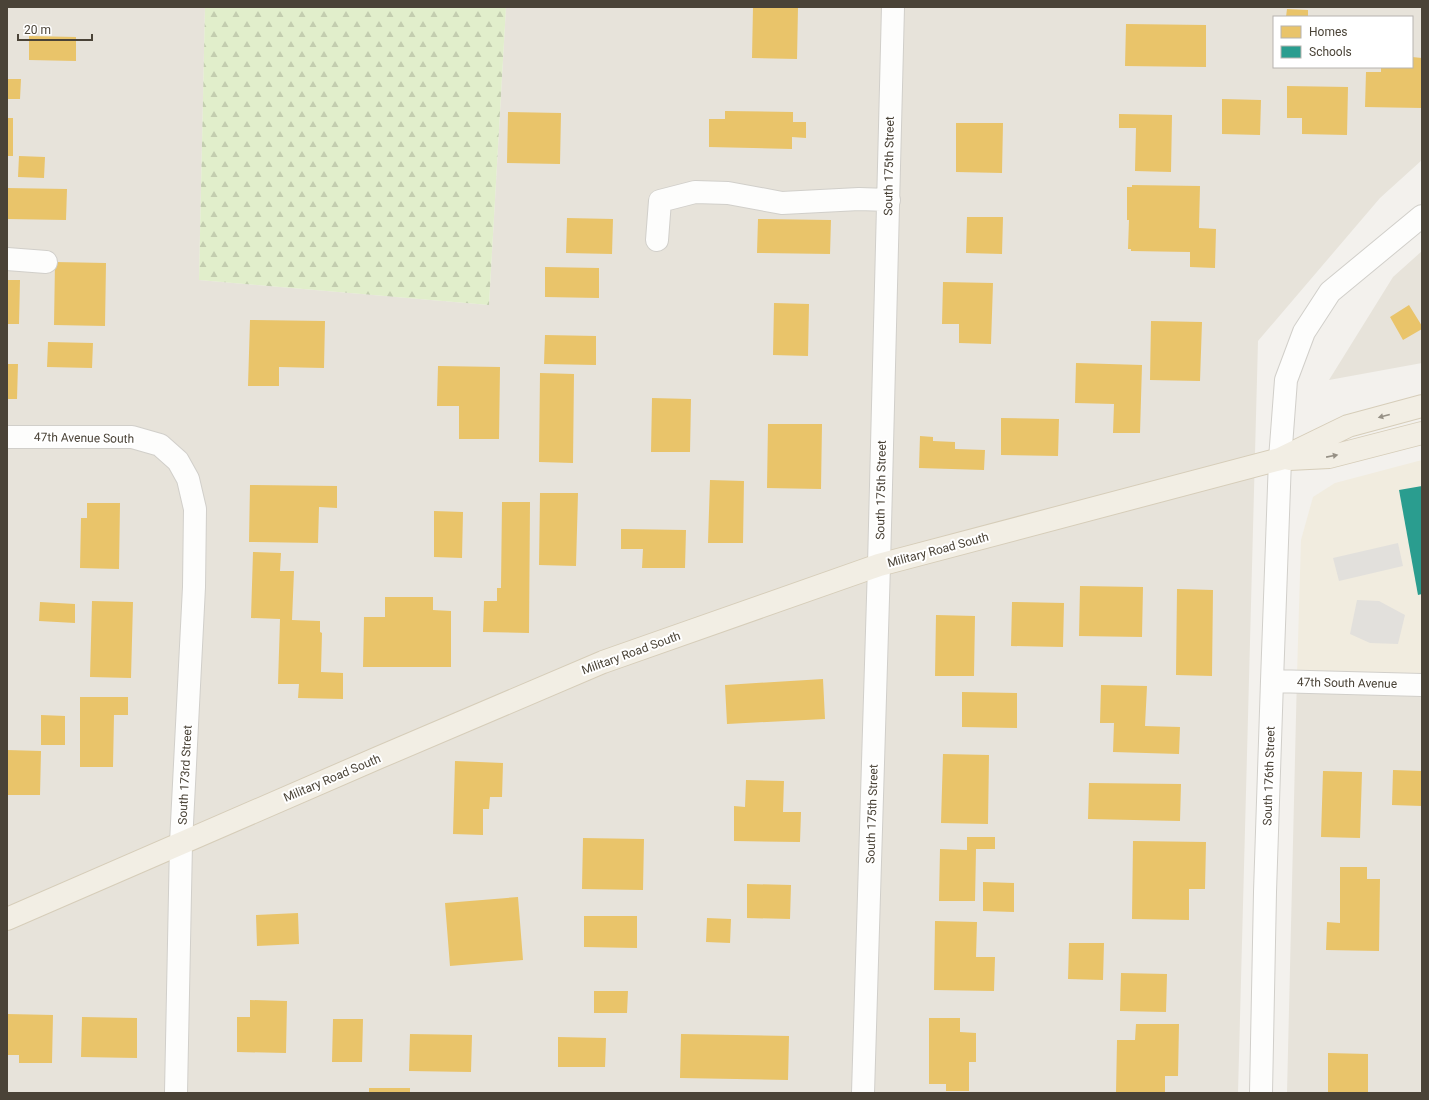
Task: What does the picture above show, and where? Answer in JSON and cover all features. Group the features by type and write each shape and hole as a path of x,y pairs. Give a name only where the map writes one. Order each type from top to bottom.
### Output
{"main road":[{"name":"Military Road South","path":"7,919 603,662 879,565 1280,459 1348,426 1422,406"},
{"name":"Military Road South","path":"1280,459 1329,457 1422,433"}],"street":[{"name":"South 175th Street","path":"863,1093 879,565 893,7"},
{"path":"657,240 660,201 695,192 728,193 782,203 859,199 889,200"},
{"name":"South 176th Street","path":"1261,1093 1265,892 1272,681 1280,459 1286,380 1304,332 1330,292 1422,216"},
{"path":"7,259 46,262"},
{"name":"47th Avenue South","path":"7,437 132,438 160,446 178,461"},
{"name":"South 173rd Street","path":"176,1093 181,843 194,587 195,510 188,479 178,461"},
{"name":"47th South Avenue","path":"1272,681 1422,685"}],"shaded area":[{"path":"7,7 205,7 199,280 489,305 506,7 1422,7 1422,160 1380,198 1258,341 1238,1093 7,1093"},
{"path":"1422,251 1422,363 1329,380 1393,277"},
{"path":"1422,460 1422,678 1297,675 1301,540 1313,497 1335,483"},
{"path":"1398,543 1403,566 1339,581 1333,558"},
{"path":"1357,600 1379,601 1405,615 1398,644 1370,643 1350,634"},
{"path":"1297,675 1422,678 1422,1093 1287,1093"}],"green space":[{"path":"205,7 506,7 489,305 199,280"}],"building: Homes":[{"path":"753,7 798,7 797,59 752,58"},
{"path":"1287,9 1308,10 1308,16 1286,16"},
{"path":"1126,24 1206,25 1206,67 1125,66"},
{"path":"29,36 76,37 76,61 29,60"},
{"path":"1413,57 1422,58 1422,108 1365,107 1366,72 1381,72 1381,68 1413,68"},
{"path":"7,79 21,79 20,99 7,99"},
{"path":"1287,86 1348,87 1347,135 1302,134 1302,118 1287,118"},
{"path":"1222,99 1261,100 1260,135 1222,134"},
{"path":"725,111 793,112 793,122 806,122 806,138 792,137 792,149 709,147 709,119 725,119"},
{"path":"508,112 561,113 560,164 507,163"},
{"path":"1119,114 1172,115 1171,172 1135,171 1136,128 1119,128"},
{"path":"7,118 13,118 13,156 7,156"},
{"path":"956,123 1003,123 1002,173 956,172"},
{"path":"19,156 45,157 44,178 18,177"},
{"path":"1132,185 1200,186 1199,228 1216,229 1215,268 1190,267 1190,252 1131,251 1131,249 1128,249 1129,220 1127,220 1127,187 1132,187"},
{"path":"7,188 67,189 66,220 7,219"},
{"path":"967,217 1003,217 1002,254 966,253"},
{"path":"567,218 613,219 612,254 566,253"},
{"path":"758,219 831,220 830,254 757,253"},
{"path":"55,262 106,263 105,326 54,325"},
{"path":"545,267 599,268 599,298 545,297"},
{"path":"7,280 20,280 19,324 7,324"},
{"path":"943,282 993,283 991,344 959,343 959,324 942,324"},
{"path":"774,303 809,304 808,356 773,355"},
{"path":"1409,305 1422,326 1422,329 1403,340 1390,317"},
{"path":"250,320 325,321 324,368 279,367 279,386 248,386"},
{"path":"1151,321 1202,322 1200,381 1150,380"},
{"path":"545,335 596,336 596,365 544,364"},
{"path":"48,342 93,343 92,368 47,367"},
{"path":"1076,363 1142,365 1140,433 1113,433 1114,404 1075,403"},
{"path":"7,364 18,364 17,399 7,399"},
{"path":"438,366 500,367 499,439 459,439 459,406 437,406"},
{"path":"540,373 574,374 573,463 539,462"},
{"path":"652,398 691,399 690,452 651,452"},
{"path":"1001,418 1059,419 1058,456 1001,455"},
{"path":"768,424 822,424 821,489 767,488"},
{"path":"920,436 933,437 933,441 955,442 955,449 985,450 984,470 919,468"},
{"path":"710,480 744,481 743,543 708,543"},
{"path":"250,485 337,486 337,508 319,507 318,543 249,542"},
{"path":"540,493 578,493 576,566 539,565"},
{"path":"502,502 530,502 529,633 483,632 484,601 497,601 497,588 501,588"},
{"path":"87,503 120,503 119,569 80,568 81,518 87,518"},
{"path":"434,511 463,512 462,558 434,557"},
{"path":"621,529 686,530 685,568 642,568 643,549 621,549"},
{"path":"253,552 281,553 280,571 294,571 292,620 320,621 320,632 322,633 321,672 343,673 343,699 298,698 299,684 278,684 280,619 251,618"},
{"path":"1080,586 1143,587 1142,637 1079,636"},
{"path":"1177,589 1213,590 1212,676 1176,675"},
{"path":"385,597 433,597 433,610 451,611 451,667 363,667 364,617 385,617"},
{"path":"92,601 133,602 131,678 90,677"},
{"path":"40,602 75,604 75,623 39,621"},
{"path":"1012,602 1064,603 1063,647 1011,646"},
{"path":"936,615 975,616 974,676 935,676"},
{"path":"823,679 825,719 727,724 725,685"},
{"path":"1101,685 1147,686 1145,726 1180,727 1179,754 1113,752 1114,723 1100,723"},
{"path":"962,692 1017,693 1017,728 962,727"},
{"path":"80,697 128,697 128,715 114,715 113,767 80,767"},
{"path":"41,715 65,716 65,745 41,745"},
{"path":"7,750 41,751 40,795 7,795"},
{"path":"943,754 989,755 988,824 941,823"},
{"path":"455,761 503,763 502,797 490,797 489,809 483,809 483,835 453,834"},
{"path":"1393,770 1422,771 1422,806 1392,805"},
{"path":"1323,771 1362,772 1360,838 1321,837"},
{"path":"746,780 784,781 783,812 801,812 800,842 734,841 734,806 745,807"},
{"path":"1089,783 1181,784 1180,821 1088,819"},
{"path":"967,837 995,837 995,849 976,849 975,901 939,901 940,849 967,850"},
{"path":"583,838 644,839 643,890 582,889"},
{"path":"1133,841 1206,842 1205,889 1189,889 1189,920 1132,919"},
{"path":"1340,867 1367,867 1367,879 1380,879 1379,951 1326,950 1327,922 1340,923"},
{"path":"983,882 1014,883 1014,912 983,911"},
{"path":"747,884 791,885 790,919 747,918"},
{"path":"518,897 523,960 450,966 445,903"},
{"path":"298,913 299,944 257,946 256,915"},
{"path":"584,916 637,916 637,948 584,947"},
{"path":"707,918 731,919 730,943 706,942"},
{"path":"935,921 977,922 976,957 995,957 994,991 934,990"},
{"path":"1069,943 1104,943 1103,980 1068,979"},
{"path":"1121,973 1167,974 1166,1012 1120,1011"},
{"path":"594,991 628,991 627,1013 594,1013"},
{"path":"250,1000 287,1001 286,1053 237,1052 237,1017 250,1017"},
{"path":"7,1014 53,1015 52,1063 19,1063 19,1055 7,1055"},
{"path":"82,1017 137,1018 137,1058 81,1057"},
{"path":"929,1018 960,1018 960,1032 976,1033 976,1062 969,1062 969,1091 946,1091 946,1084 929,1084"},
{"path":"333,1019 363,1019 362,1062 332,1062"},
{"path":"1136,1024 1179,1024 1178,1076 1165,1076 1165,1093 1116,1093 1117,1040 1135,1040"},
{"path":"410,1034 472,1035 471,1072 409,1071"},
{"path":"681,1034 789,1036 788,1080 680,1078"},
{"path":"558,1037 606,1038 605,1067 558,1067"},
{"path":"1328,1053 1368,1054 1368,1093 1328,1093"},
{"path":"369,1088 410,1088 410,1093 369,1093"}],"building: Schools":[{"path":"1422,486 1422,594 1418,595 1399,490"}]}
